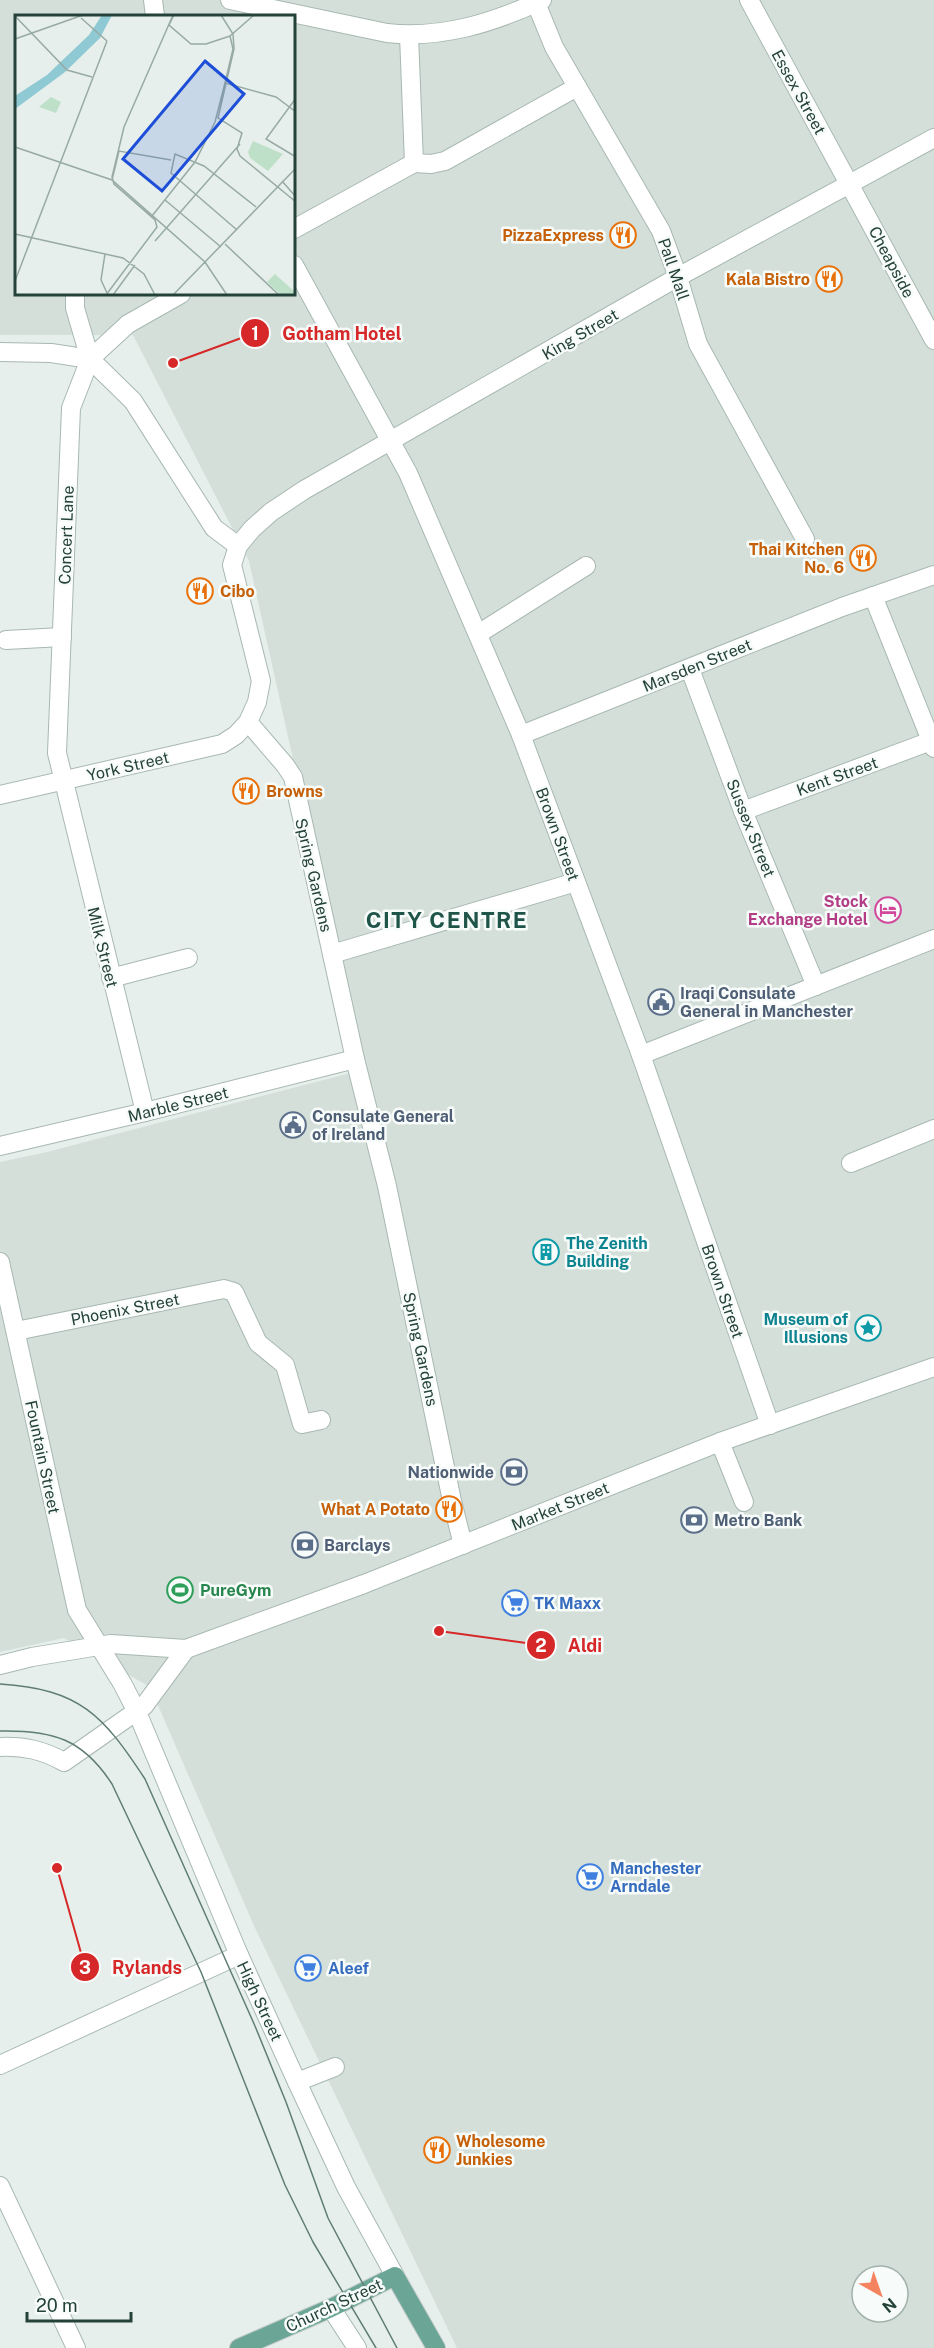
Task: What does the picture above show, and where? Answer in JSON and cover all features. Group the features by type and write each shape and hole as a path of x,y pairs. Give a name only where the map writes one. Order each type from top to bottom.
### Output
{"main road":[{"name":"Church Street","path":"239,2348 331,2308 395,2276"},
{"name":"High Street","path":"395,2276 436,2348"}],"street":[{"path":"153,0 155,15"},
{"path":"230,0 387,33 409,35 460,30 539,2"},
{"name":"Essex Street","path":"749,0 851,184"},
{"name":"Pall Mall","path":"539,2 554,47 661,231 698,344 805,539"},
{"path":"409,35 414,163"},
{"path":"296,228 414,163 431,164 445,161 577,87"},
{"name":"King Street","path":"238,546 271,512 304,490 678,278 934,138"},
{"name":"Cheapside","path":"851,184 934,340"},
{"name":"Brown Street","path":"296,269 408,473 521,735 641,1055 770,1425"},
{"path":"75,296 75,308 90,359 133,401 214,528 238,546 232,566 261,681 257,702 248,722"},
{"path":"90,359 128,324 177,296"},
{"path":"0,352 51,353 90,359"},
{"name":"Concert Lane","path":"62,782 57,753 72,408 90,359"},
{"path":"478,634 586,566"},
{"name":"Marsden Street","path":"521,735 842,607 934,575"},
{"path":"873,596 933,745"},
{"path":"6,640 62,637"},
{"name":"Sussex Street","path":"690,669 743,812 816,986"},
{"name":"York Street","path":"0,795 222,744 236,735 248,722"},
{"name":"Spring Gardens","path":"248,722 285,765 292,777 355,1059 387,1186 463,1545"},
{"name":"Kent Street","path":"743,812 933,745"},
{"name":"Milk Street","path":"62,782 145,1112"},
{"path":"332,954 576,882"},
{"path":"641,1055 934,939"},
{"path":"111,978 188,958"},
{"name":"Marble Street","path":"0,1146 355,1059"},
{"path":"850,1163 934,1129"},
{"name":"Fountain Street","path":"0,1263 77,1610 99,1647"},
{"name":"Phoenix Street","path":"16,1331 224,1289 234,1292 258,1343 285,1365 302,1424 321,1419"},
{"name":"Market Street","path":"0,1665 32,1657 113,1644 186,1649 364,1584 720,1442 934,1367"},
{"path":"720,1442 744,1502"},
{"name":"High Street","path":"99,1647 137,1712 239,1955 297,2082 346,2187 395,2276"},
{"path":"0,1747 41,1751 64,1762 144,1706 186,1649"},
{"path":"0,2065 239,1955"},
{"path":"297,2082 335,2067"},
{"path":"0,2186 76,2348"},
{"path":"331,2308 357,2348"}],"shaded area":[{"path":"0,0 934,0 934,2348 457,2348 255,1928 150,1687 64,1638 0,1652 0,1162 47,1152 362,1070 249,561 133,335 0,335"}],"tram line":[{"path":"0,1684 50,1692 70,1699 87,1709 116,1738 145,1779 255,2026 286,2102 328,2218 397,2348"},
{"path":"0,1731 51,1735 65,1740 90,1757 112,1784 201,1972 285,2185 313,2242 376,2348"}],"place":[{"name":"PizzaExpress","path":"623,235"},
{"name":"Kala Bistro","path":"829,279"},
{"name":"Gotham Hotel","path":"173,363"},
{"name":"Thai Kitchen No. 6","path":"863,558"},
{"name":"Cibo","path":"200,591"},
{"name":"Browns","path":"246,791"},
{"name":"Stock Exchange Hotel","path":"888,910"},
{"name":"Iraqi Consulate General in Manchester","path":"661,1002"},
{"name":"Consulate General of Ireland","path":"293,1125"},
{"name":"The Zenith Building","path":"546,1252"},
{"name":"Museum of Illusions","path":"868,1328"},
{"name":"Nationwide","path":"514,1472"},
{"name":"What A Potato","path":"449,1509"},
{"name":"Metro Bank","path":"694,1520"},
{"name":"Barclays","path":"305,1545"},
{"name":"PureGym","path":"180,1590"},
{"name":"TK Maxx","path":"515,1603"},
{"name":"Aldi","path":"439,1631"},
{"name":"Rylands","path":"57,1868"},
{"name":"Manchester Arndale","path":"590,1877"},
{"name":"Aleef","path":"308,1968"},
{"name":"Wholesome Junkies","path":"437,2150"}],"district":[{"name":"CITY CENTRE","path":"447,920"}]}
